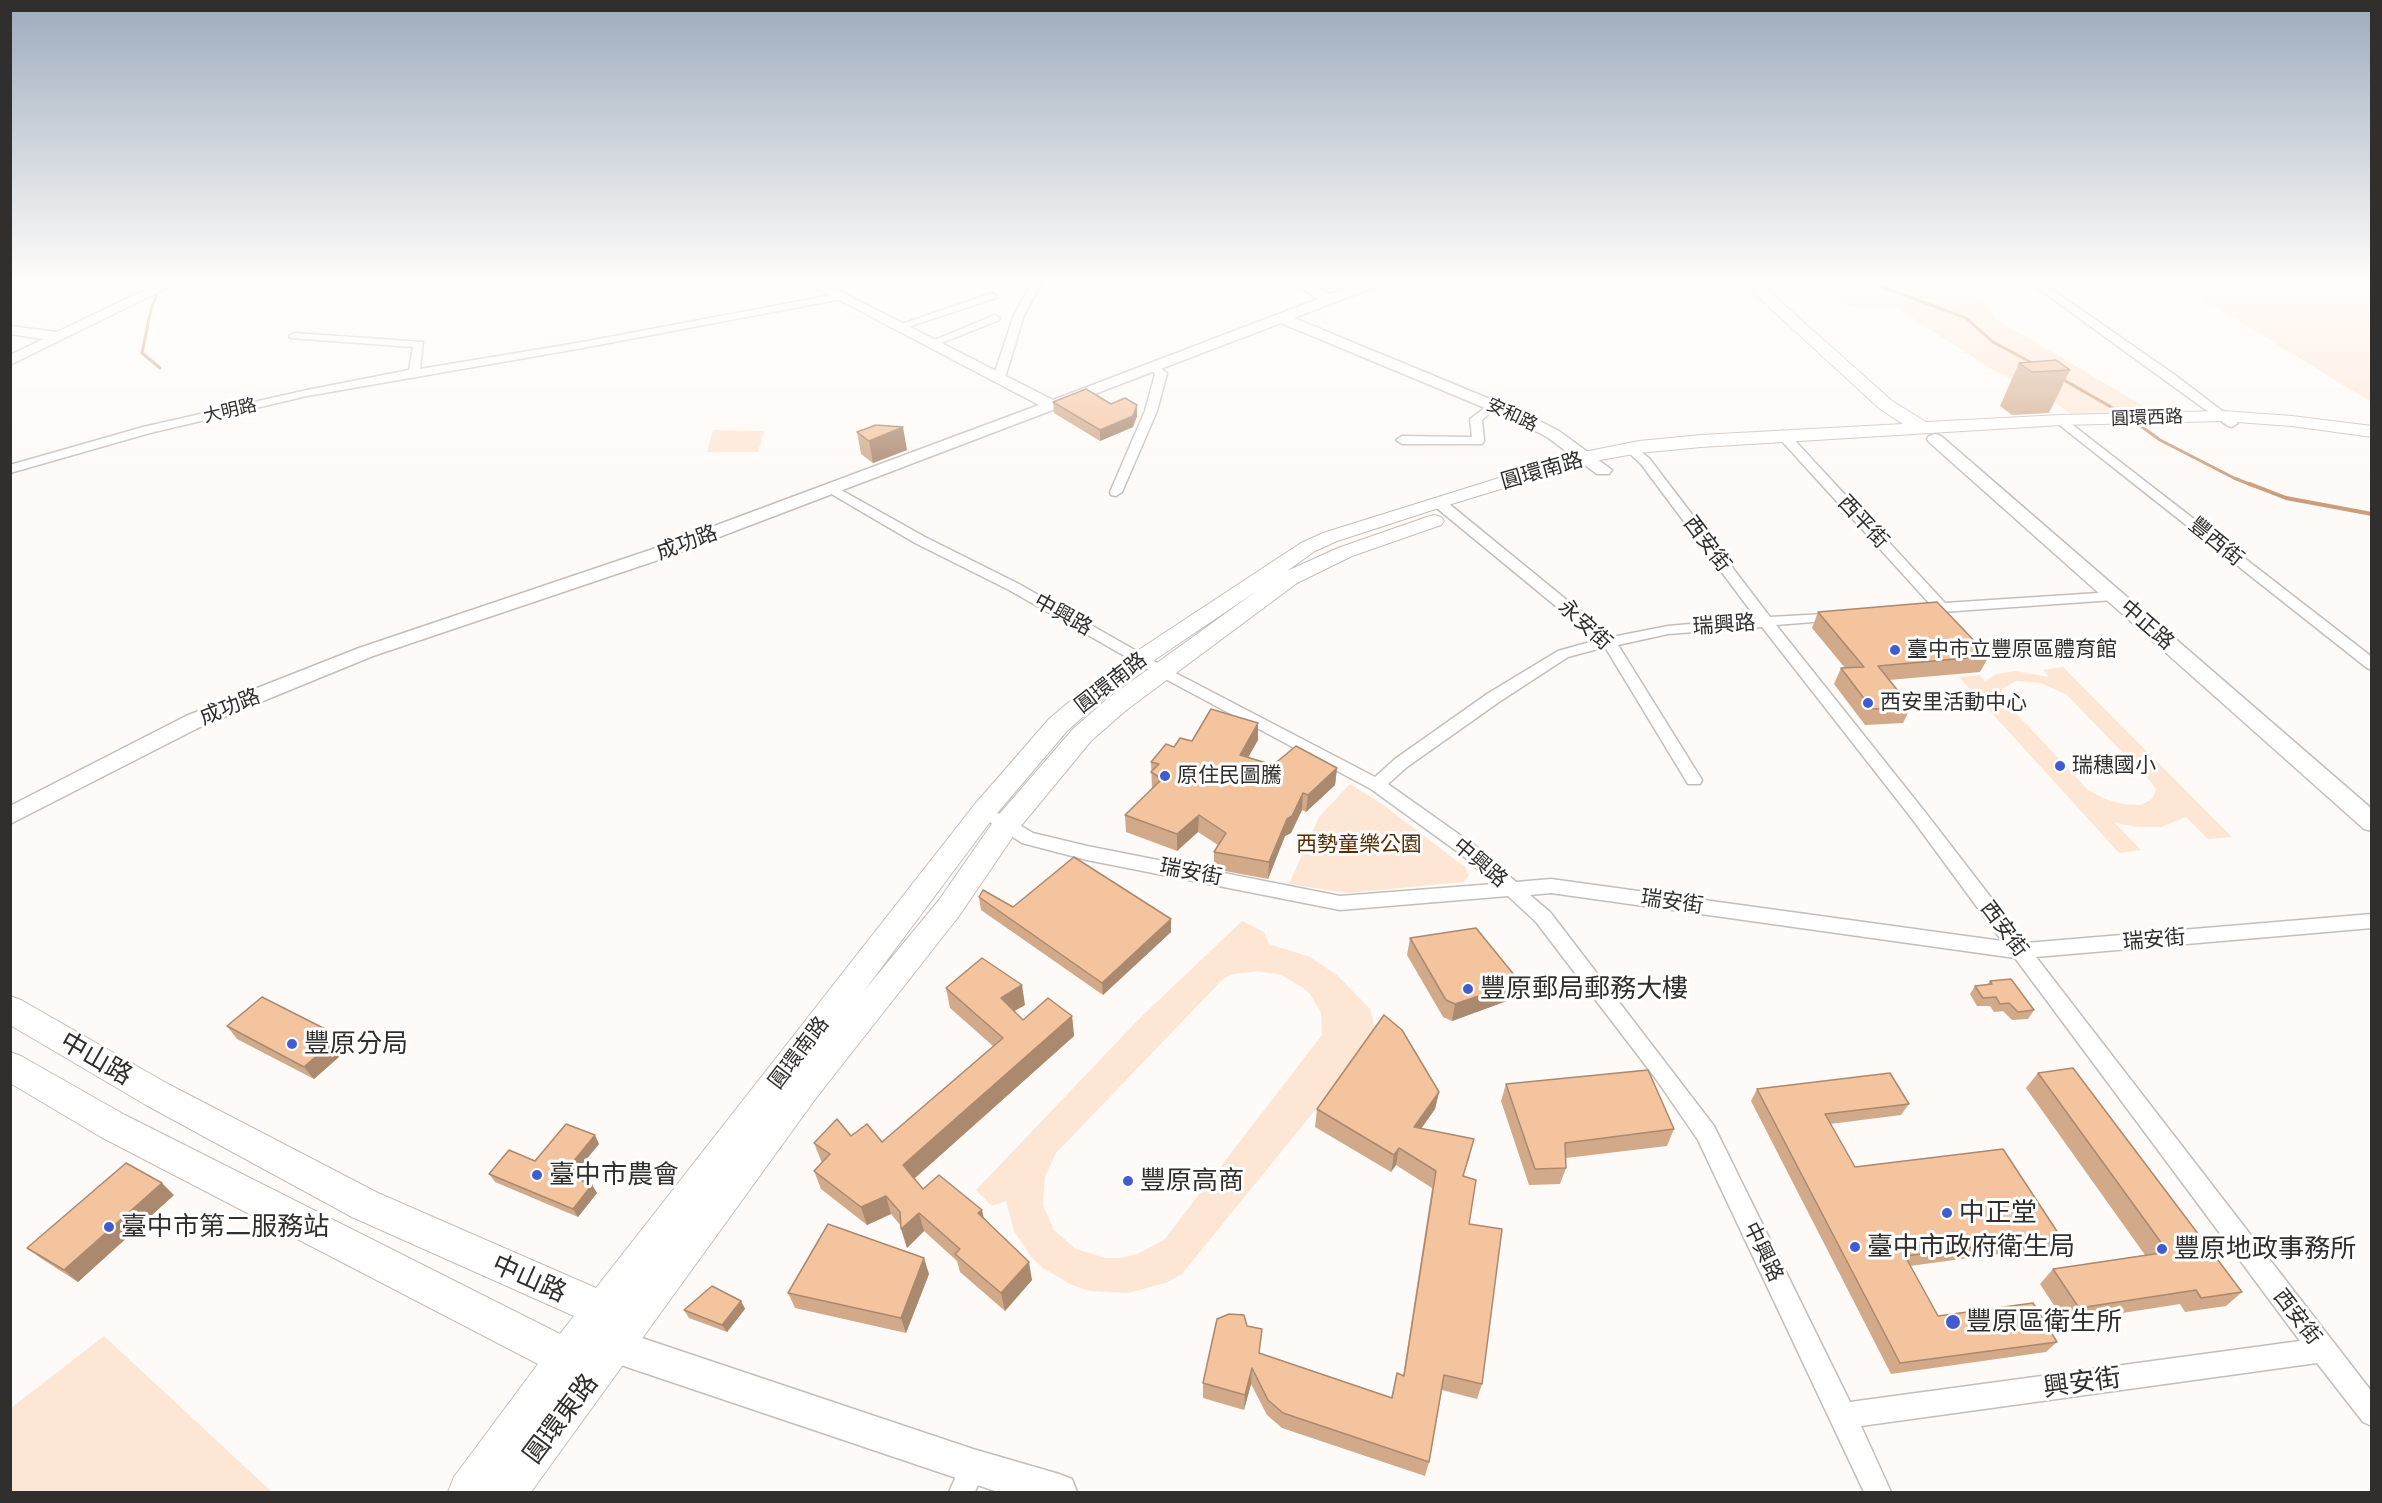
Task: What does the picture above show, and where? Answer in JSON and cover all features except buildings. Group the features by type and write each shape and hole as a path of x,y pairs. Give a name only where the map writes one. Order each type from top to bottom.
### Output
{"main road":[{"name":"中正路","path":"1830,354 1888,406 1929,433"},
{"name":"中正路","path":"1848,354 1912,412 1929,433"},
{"name":"圓環西路","path":"1929,433 2067,424 2228,420 2292,421 2372,432"},
{"name":"圓環西路","path":"2228,420 2372,441"},
{"name":"圓環南路","path":"1446,509 1586,458 1639,455 1701,441 1788,441 1929,433"},
{"name":"圓環南路","path":"609,1328 949,908 995,818 1116,705 1153,665 1308,547 1330,537 1603,470 1639,455"},
{"name":"中山路","path":"10,1010 158,1095 365,1206 609,1328"},
{"path":"10,1066 113,1126 566,1358 609,1328"},
{"name":"圓環東路","path":"506,1492 609,1328"},
{"name":"圓環東路","path":"469,1492 566,1358"}],"street":[{"path":"414,372 417,354"},
{"name":"大明路","path":"10,469 147,430 307,393 414,372 527,354"},
{"path":"953,354 1052,406"},
{"path":"999,378 1007,354"},
{"name":"成功路","path":"10,816 194,721 366,652 657,554 1188,354"},
{"name":"安和路","path":"1369,354 1493,405 1554,434 1603,470"},
{"path":"2136,354 2228,420"},
{"path":"1116,492 1151,411 1161,372 1155,367"},
{"path":"1402,440 1478,441 1476,419 1493,405"},
{"name":"豐西街","path":"2067,424 2372,665"},
{"name":"中正路","path":"1929,433 2372,823"},
{"name":"西平街","path":"1788,441 1942,608"},
{"name":"西安街","path":"1639,455 1918,816 2372,1413"},
{"name":"中興路","path":"829,489 1377,785 1468,850 1544,917 1706,1133 1878,1492"},
{"name":"永安街","path":"1446,509 1609,642 1694,780"},
{"path":"1907,610 2114,596"},
{"name":"瑞興路","path":"1377,785 1401,763 1563,654 1668,630 1848,615"},
{"name":"瑞安街","path":"995,818 1028,838 1087,853 1340,903 1551,886 2020,951 2372,921"},
{"name":"中山路","path":"609,1328 967,1480 1059,1492"},
{"name":"興安街","path":"1843,1416 2322,1350"}],"green space":[{"path":"1968,354 2055,354 2150,410 2071,414 2046,396 1993,370"},
{"path":"2293,354 2371,354 2371,402"},
{"path":"713,430 764,431 758,452 707,452"},
{"path":"2063,667 2232,837 2208,839 2186,817 2161,827 2139,827 2115,823 2141,850 2119,853 1959,677 1980,675 1985,681 1997,674 2015,671 2049,677 2043,670","holes":["2016,681 2041,683 2067,695 2153,784 2156,790 2152,799 2141,805 2123,804 2105,799 2088,790 2002,698 2002,689"]},
{"name":"西勢童樂公園","path":"1350,784 1382,804 1465,867 1469,875 1464,882 1347,893 1289,884 1319,817"},
{"path":"1242,921 1264,932 1269,944 1310,957 1337,975 1370,1009 1377,1034 1181,1275 1165,1283 1128,1293 1090,1291 1072,1285 1043,1268 1031,1257 1014,1231 1006,1201 992,1206 976,1190 1140,1018","holes":["1258,971 1281,975 1310,994 1321,1013 1322,1035 1164,1240 1137,1254 1121,1258 1105,1258 1076,1249 1054,1230 1043,1205 1045,1177 1056,1153 1224,978 1234,974"]},
{"path":"104,1336 272,1492 11,1492 11,1408"}],"waterway":[{"path":"143,354 160,368"},
{"path":"2016,354 2036,365"},
{"path":"2062,379 2127,416"},
{"path":"2134,421 2160,440 2254,486"},
{"path":"2250,484 2286,498 2372,514"}],"place":[{"name":"臺中市立豐原區體育館","path":"1895,650"},
{"name":"西安里活動中心","path":"1868,703"},
{"name":"瑞穗國小","path":"2060,766"},
{"name":"原住民圖騰","path":"1165,776"},
{"name":"豐原郵局郵務大樓","path":"1468,989"},
{"name":"豐原分局","path":"292,1044"},
{"name":"臺中市農會","path":"537,1175"},
{"name":"豐原高商","path":"1128,1181"},
{"name":"中正堂","path":"1947,1213"},
{"name":"臺中市第二服務站","path":"109,1227"},
{"name":"臺中市政府衛生局","path":"1855,1247"},
{"name":"豐原地政事務所","path":"2162,1249"},
{"name":"豐原區衛生所","path":"1953,1322"}]}
